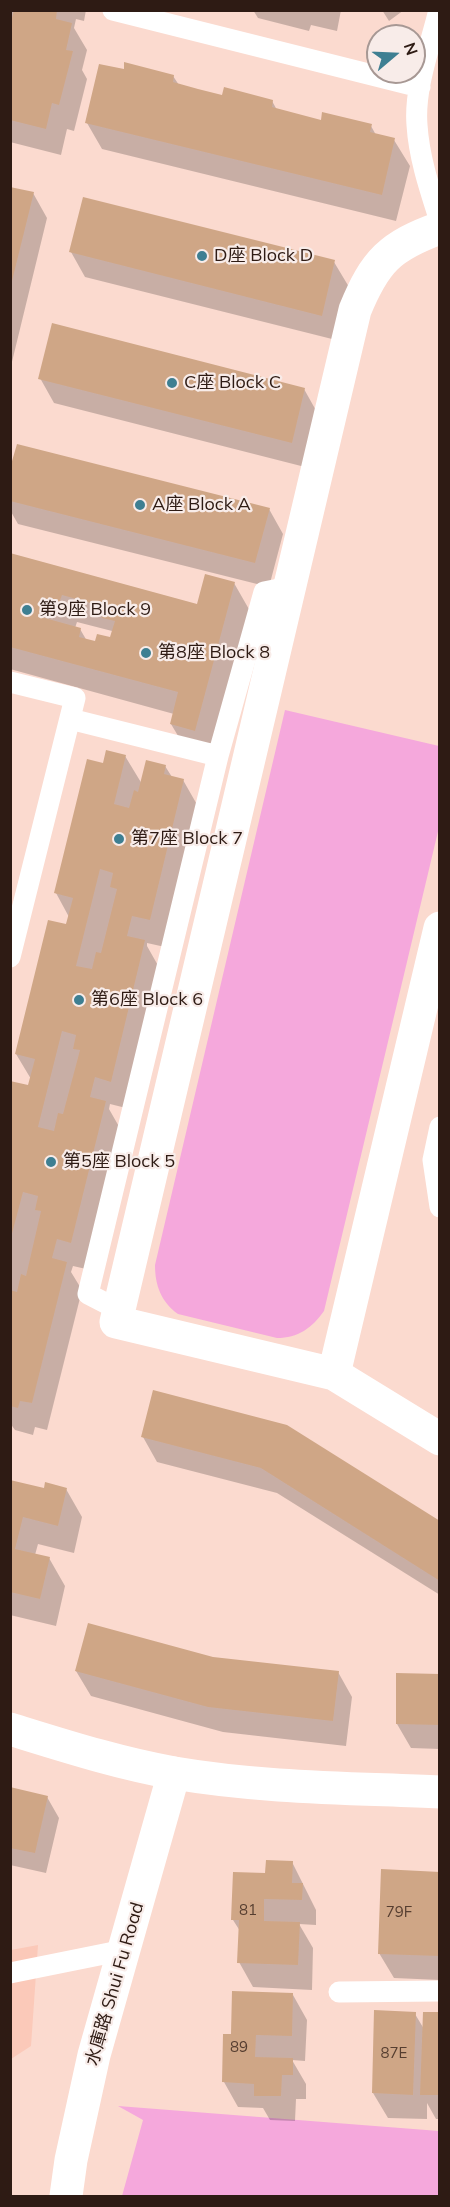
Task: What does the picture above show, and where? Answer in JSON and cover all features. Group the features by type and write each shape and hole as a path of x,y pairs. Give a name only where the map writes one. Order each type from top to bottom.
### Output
{"street":[{"path":"440,228 412,238 385,256 366,282 355,310 116,1322 334,1374 440,1439"},
{"path":"334,1374 440,928"},
{"path":"10,1729 98,1756 174,1773 251,1784 440,1792"},
{"name":"水庫路 Shui Fu Road","path":"66,2196 82,2106 174,1773"}],"lane":[{"path":"113,10 420,87"},
{"path":"439,10 420,87 416,123 421,159 440,221"},
{"path":"119,1310 88,1294 218,756 264,592 289,587"},
{"path":"10,682 75,698 10,957"},
{"path":"70,719 218,756"},
{"path":"440,1127 433,1160 440,1207"},
{"path":"10,1973 124,1950"},
{"path":"339,1992 440,1991"}],"shaded area":[{"path":"285,710 439,746 440,823 324,1311 304,1331 285,1338 277,1338 178,1314 167,1304 160,1292 155,1265"},
{"path":"38,1945 31,2046 11,2059 11,1950"},
{"path":"118,2106 439,2131 439,2196 122,2196 143,2120"}],"building":[{"path":"14,10 57,10 56,19 72,23 66,50 73,51 59,105 52,103 46,129 10,120 10,26"},
{"path":"124,62 174,75 173,82 198,89 222,95 224,87 273,100 272,107 321,120 322,112 372,124 370,132 395,138 382,195 85,123 99,64 124,69"},
{"path":"10,187 34,192 11,285 10,285"},
{"name":"D座 Block D","path":"83,197 335,260 322,316 69,252"},
{"name":"C座 Block C","path":"52,323 305,388 292,443 38,379"},
{"name":"A座 Block A","path":"17,444 270,508 255,563 10,501 10,468"},
{"name":"第8座 Block 8","path":"10,553 197,604 205,574 235,582 195,731 170,724 178,692 10,647","holes":["62,595 105,607 102,618 115,621 110,637 97,634 95,641 79,637 81,628 41,617 47,600 59,603"]},
{"path":"106,750 126,755 114,804 129,808 134,790 138,792 146,760 166,765 164,774 184,779 150,920 132,916 127,936 145,940 111,1082 95,1077 90,1097 106,1101 71,1243 57,1239 52,1258 67,1262 32,1403 20,1401 18,1408 10,1406 10,1290 17,1292 21,1274 26,1276 41,1211 35,1210 38,1196 23,1192 10,1241 10,1081 28,1085 35,1059 15,1054 48,920 66,924 73,898 54,893 87,759 103,763","holes":["100,869 113,873 110,887 117,889 101,953 96,952 92,969 76,966","62,1031 76,1035 73,1049 80,1050 63,1114 58,1113 54,1131 38,1127"]},
{"path":"153,1390 287,1425 440,1521 440,1581 261,1468 141,1437"},
{"path":"10,1480 44,1488 45,1482 67,1488 58,1526 23,1517 15,1549 50,1557 40,1599 10,1592"},
{"path":"88,1623 213,1657 339,1671 333,1721 208,1707 75,1671"},
{"path":"396,1673 440,1674 440,1725 396,1724"},
{"path":"10,1787 48,1796 35,1853 10,1848"},
{"path":"266,1860 293,1861 292,1883 303,1883 302,1900 264,1899 264,1921 300,1922 298,1965 237,1963 239,1920 231,1920 233,1872 265,1873"},
{"path":"381,1869 440,1872 440,1956 378,1954"},
{"path":"232,1991 293,1993 292,2036 256,2035 255,2057 293,2058 293,2075 282,2075 281,2096 254,2096 254,2084 222,2082 223,2034 231,2034"},
{"path":"374,2010 416,2012 413,2095 372,2093"},
{"path":"423,2012 440,2012 440,2095 420,2095"}],"place":[{"name":"D座 Block D","path":"202,256"},
{"name":"C座 Block C","path":"172,383"},
{"name":"A座 Block A","path":"140,505"},
{"name":"第9座 Block 9","path":"27,610"},
{"name":"第8座 Block 8","path":"146,653"},
{"name":"第7座 Block 7","path":"119,839"},
{"name":"第6座 Block 6","path":"79,1000"},
{"name":"第5座 Block 5","path":"51,1162"}]}
